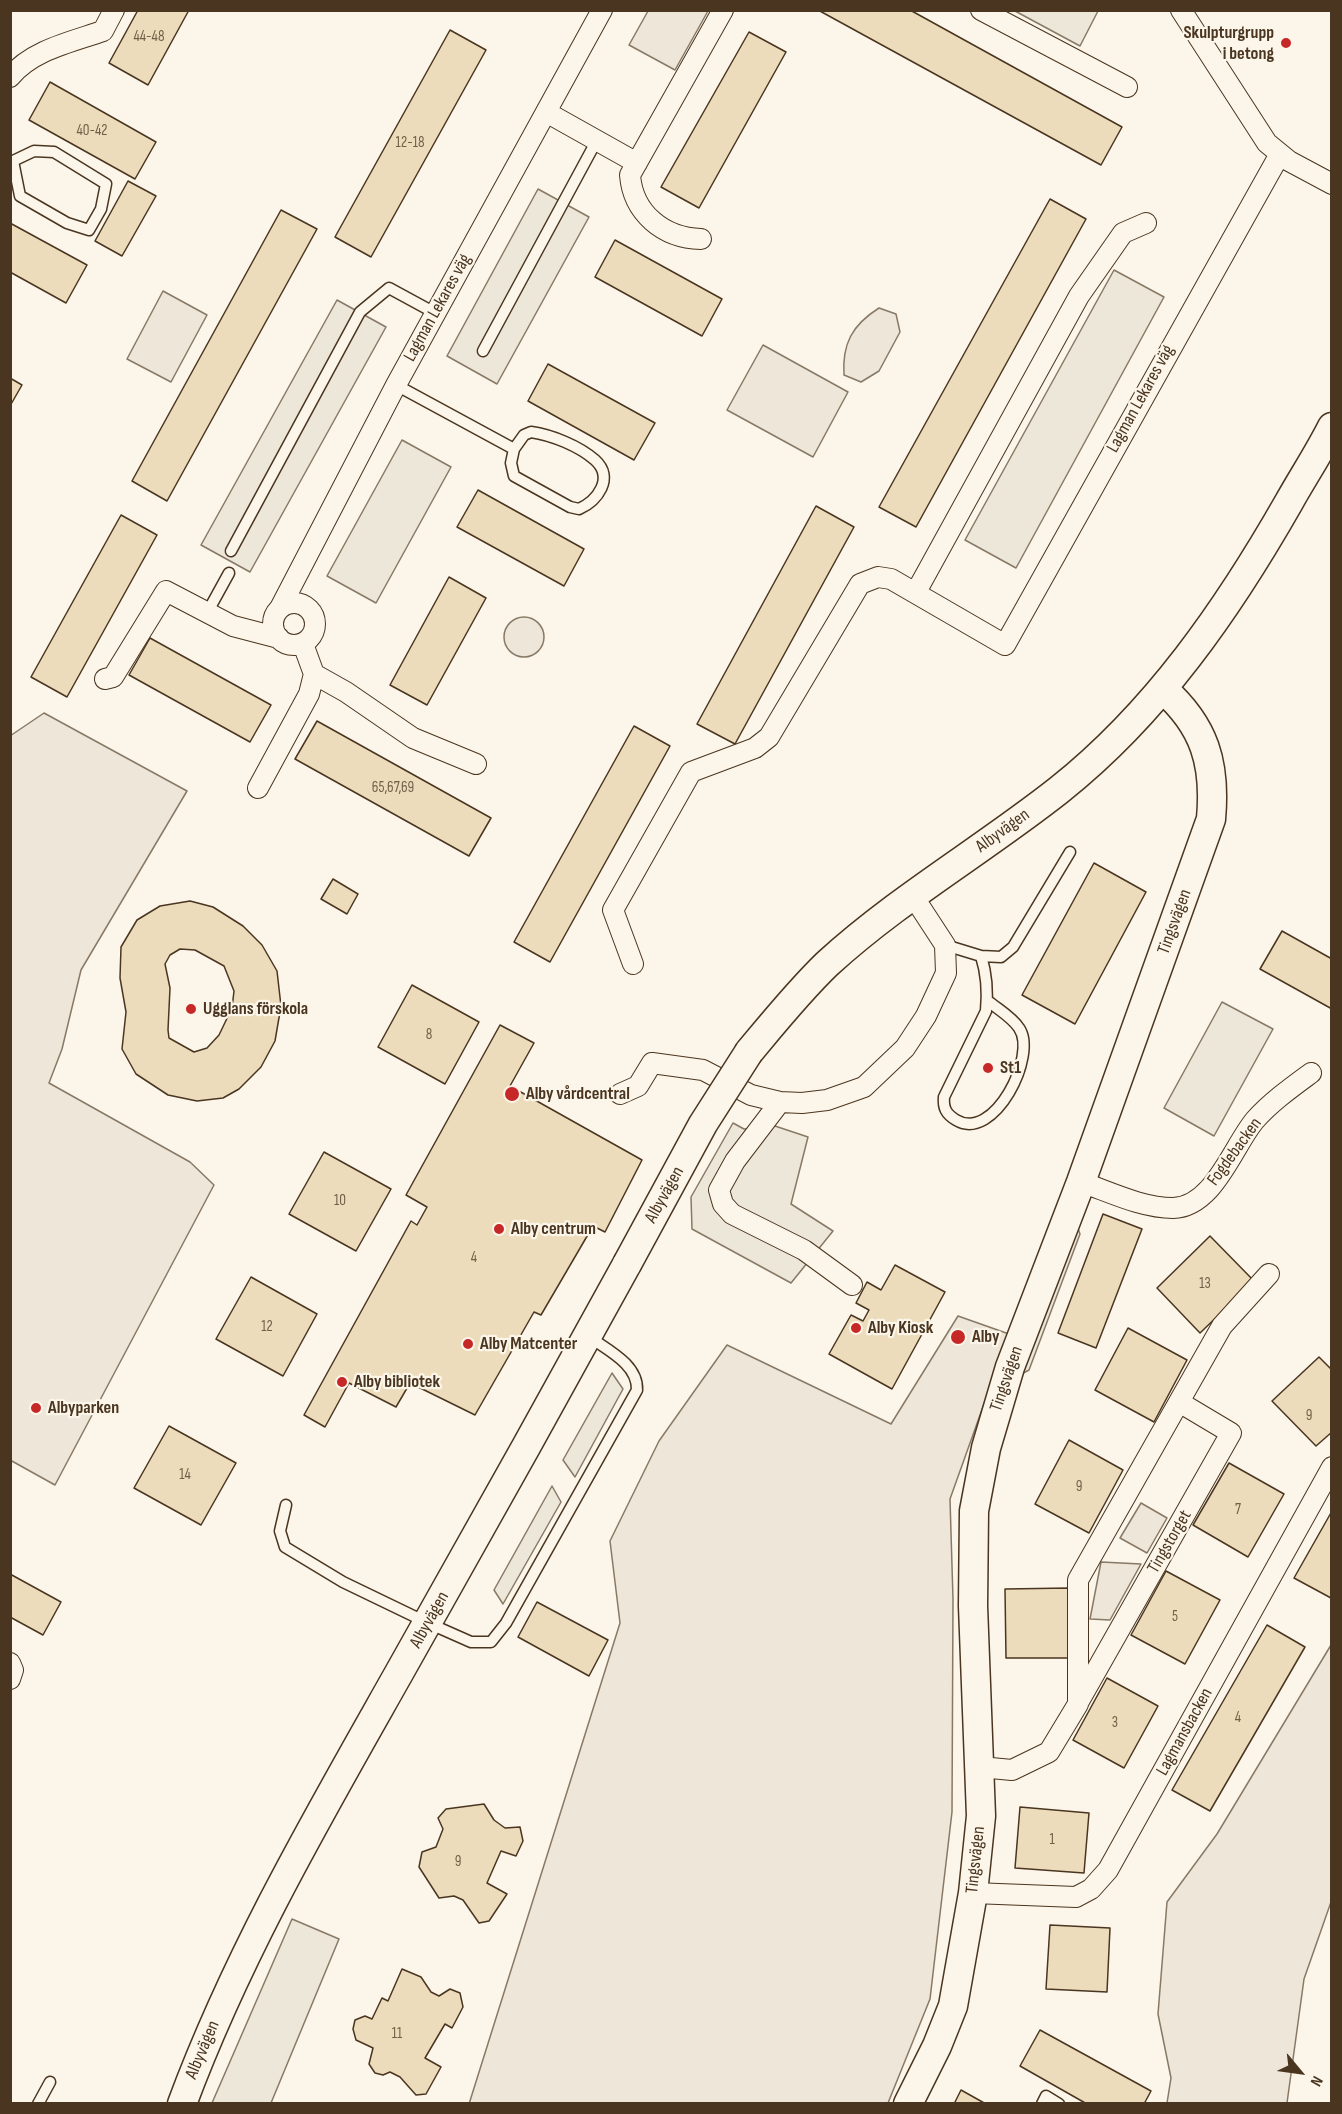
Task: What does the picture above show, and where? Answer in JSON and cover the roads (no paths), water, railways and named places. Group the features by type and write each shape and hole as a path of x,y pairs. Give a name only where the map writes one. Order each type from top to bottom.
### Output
{"street":[{"path":"10,76 20,65 46,51 103,31 114,10"},
{"name":"Lagman Lekares väg","path":"280,608 396,385 602,10"},
{"path":"701,239 686,238 645,217 631,189 630,175 723,10"},
{"path":"981,10 1127,87"},
{"path":"1181,10 1267,143 1280,154 1332,184"},
{"path":"546,112 637,163"},
{"name":"Lagman Lekares väg","path":"916,592 1005,645 1280,154"},
{"path":"633,964 613,910 691,772 755,748 769,737 860,584 878,577 891,579 916,592 1079,296 1123,233 1146,223"},
{"name":"Albyvägen","path":"182,2103 216,2018 284,1882 704,1124 749,1052 787,1006 827,965 913,897 1059,789 1115,741 1163,689 1224,607 1273,530 1332,427"},
{"path":"105,679 113,677 166,591 233,626 279,638 290,645 303,644 315,628 314,615 305,605 298,603 280,608 273,627 279,638"},
{"path":"258,788 309,694 314,674 303,644"},
{"path":"314,674 346,692 413,738 476,764"},
{"name":"Tingsvägen","path":"908,2103 938,2046 953,2006 973,1893 981,1816 973,1617 974,1511 986,1448 1003,1389 1081,1182 1211,819 1214,791 1210,759 1191,718 1181,705 1163,689"},
{"path":"620,1094 638,1086 652,1063 703,1070 751,1095 780,1102 802,1103 827,1100 864,1087 890,1065 905,1048 926,1016 946,973 945,945 913,897"},
{"name":"Fogdebacken","path":"1081,1182 1153,1206 1176,1208 1192,1201 1214,1184 1255,1120 1311,1073"},
{"path":"780,1102 735,1161 719,1190 723,1204 732,1214 804,1250 852,1285"},
{"path":"1078,1704 1078,1580 1222,1326 1269,1274"},
{"name":"Tingstorget","path":"980,1767 1012,1770 1050,1752 1232,1433 1179,1402"},
{"name":"Lagmansbacken","path":"973,1893 1076,1897 1091,1889 1108,1870 1332,1467"},
{"path":"10,1663 13,1670 10,1679"}],"lane":[{"path":"483,351 597,140"},
{"path":"34,150 54,152 106,184 100,209 89,230 67,223 20,196 12,161 34,150"},
{"path":"231,551 360,312 389,288 435,313"},
{"path":"396,385 514,449"},
{"path":"531,432 560,440 597,461 602,473 603,484 600,494 579,509 570,507 514,476 511,463 514,449 524,435 531,432"},
{"path":"207,613 229,573"},
{"path":"945,945 981,956 1001,957 1013,947 1070,852"},
{"path":"981,956 989,988 987,1000 986,1011 944,1097 943,1107 949,1115 969,1124 981,1122 1000,1107 1020,1068 1024,1049 1020,1029 987,1000"},
{"path":"286,1505 280,1531 285,1547 343,1582 428,1623 471,1642 491,1642 506,1623 638,1390 638,1377 632,1368 587,1335"},
{"path":"38,2103 50,2082"},
{"path":"1042,2103 1046,2096 1059,2103"}],"place":[{"name":"Skulpturgrupp i betong","path":"1286,43"},
{"name":"Ugglans förskola","path":"191,1009"},
{"name":"St1","path":"988,1068"},
{"name":"Alby vårdcentral","path":"512,1094"},
{"name":"Alby centrum","path":"499,1229"},
{"name":"Alby Kiosk","path":"856,1328"},
{"name":"Alby","path":"958,1337"},
{"name":"Alby Matcenter","path":"468,1344"},
{"name":"Alby bibliotek","path":"342,1382"},
{"name":"Albyparken","path":"36,1408"}]}
